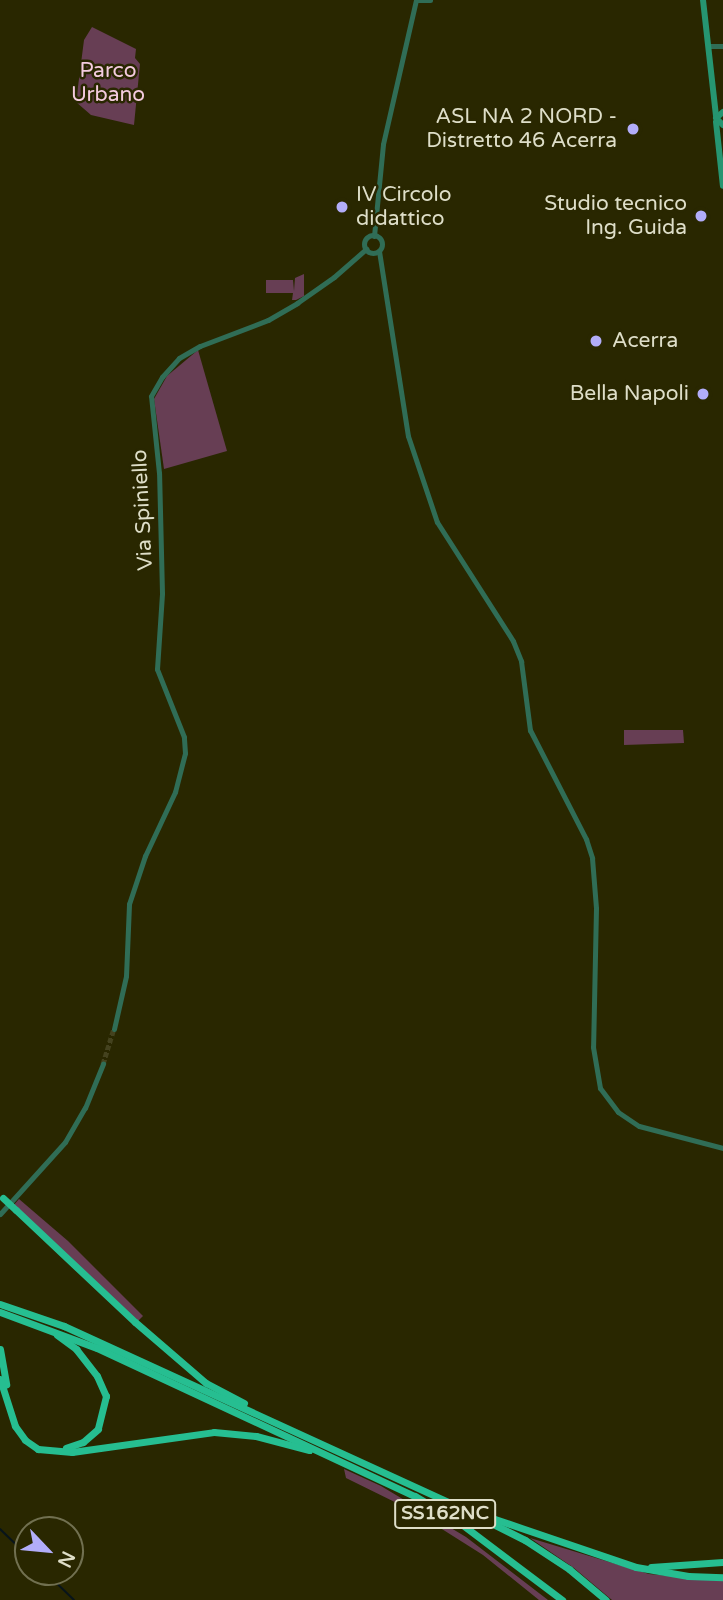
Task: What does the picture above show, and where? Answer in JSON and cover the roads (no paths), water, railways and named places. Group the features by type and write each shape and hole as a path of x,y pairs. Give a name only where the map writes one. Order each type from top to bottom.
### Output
{"highway":[{"path":"1,1196 135,1322 206,1383 266,1417"},
{"path":"0,1304 64,1326 465,1510 525,1540 569,1569 606,1600"},
{"path":"0,1312 35,1322 337,1458"},
{"path":"0,1349 10,1408 27,1437 42,1447 73,1447 98,1429 103,1419 106,1396 97,1376 76,1349 35,1322"},
{"path":"0,1379 24,1440 38,1449 53,1453 214,1432 277,1440 337,1458"},
{"name":"SS162NC","path":"337,1458 415,1496 460,1523 559,1600"},
{"path":"465,1510 636,1567 688,1576 723,1577"},
{"path":"636,1567 677,1567 723,1562"}],"main road":[{"path":"703,0 715,99 721,119 719,143 723,186"}],"street":[{"path":"416,0 430,0"},
{"name":"Via Spiniello","path":"374,236 383,144 416,0"},
{"path":"708,46 723,46"},
{"name":"Via Spiniello","path":"114,1029 126,976 129,904 138,875 175,792 185,753 184,737 158,669 162,593 160,484 151,396 162,377 179,358 288,309 334,277 366,249 366,240 374,236"},
{"name":"Via Spiniello","path":"374,236 382,242 379,251"},
{"path":"366,249 371,253 379,251 408,436 436,522 513,641 521,662 530,730 586,839 592,858 596,908 593,1047 600,1088 611,1106 639,1126 723,1148"},
{"path":"0,1214 47,1164 77,1124 103,1063"}],"waterway":[{"path":"0,1529 14,1542"},
{"path":"60,1586 74,1600"}],"tunnel":[{"path":"103,1064 114,1029"}],"place":[{"name":"ASL NA 2 NORD - Distretto 46 Acerra","path":"633,129"},
{"name":"IV Circolo didattico","path":"342,207"},
{"name":"Studio tecnico Ing. Guida","path":"701,216"},
{"name":"Acerra","path":"596,341"},
{"name":"Bella Napoli","path":"703,394"}],"park label":[{"name":"Parco Urbano","path":"108,83"}]}
